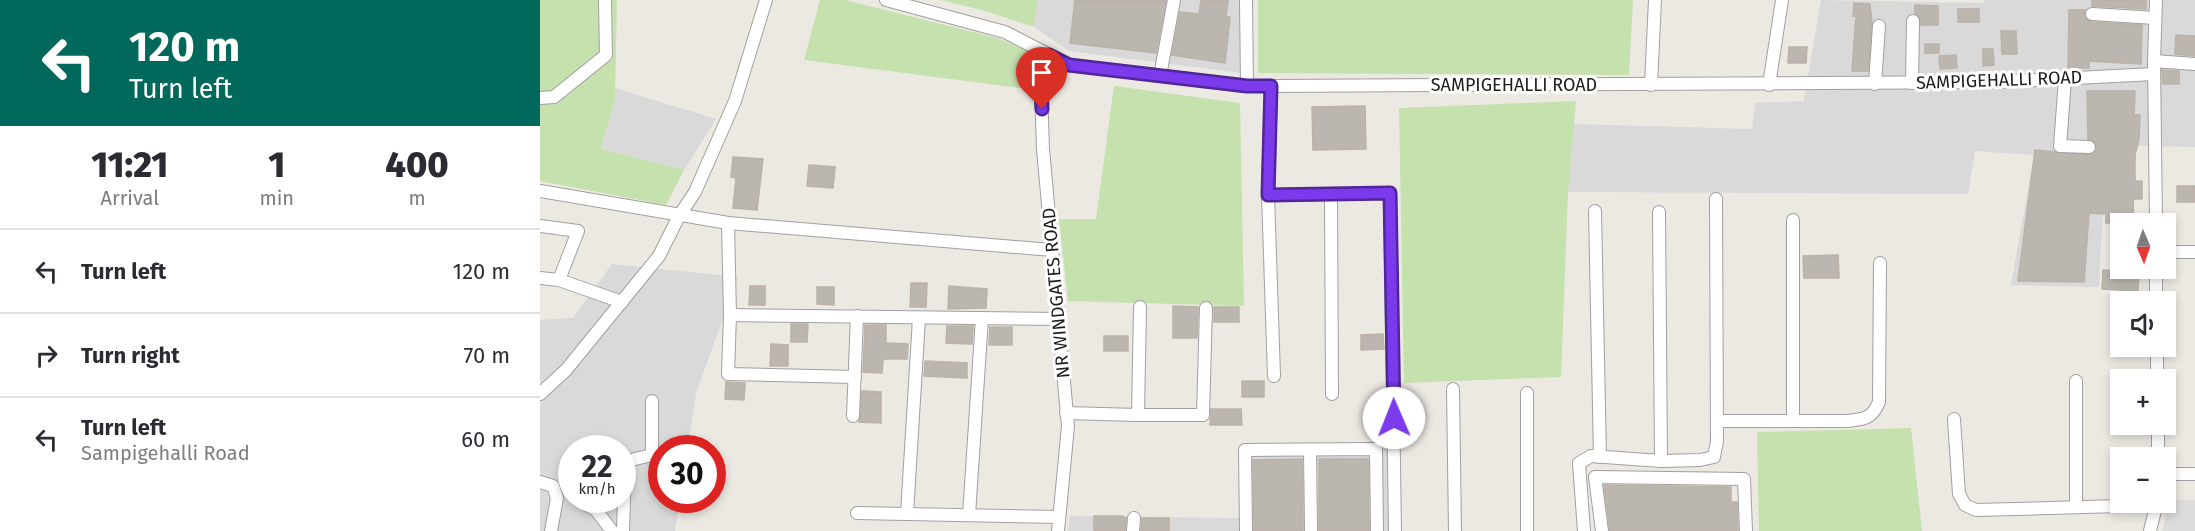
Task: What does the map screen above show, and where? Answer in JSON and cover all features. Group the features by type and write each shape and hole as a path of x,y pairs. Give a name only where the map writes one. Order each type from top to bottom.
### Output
{"street":[{"path":"540,98 554,97 606,55 605,0"},
{"path":"540,394 566,370 659,256 679,216 695,192 735,101 766,0"},
{"name":"SAMPIGEHALLI ROAD","path":"886,0 1005,32 1069,65 1247,86 1875,84 2065,79 2154,74"},
{"path":"1160,76 1174,0"},
{"path":"1246,0 1247,86"},
{"path":"1652,85 1655,0"},
{"path":"1769,85 1782,0"},
{"path":"2156,0 2154,61 2156,213"},
{"path":"2092,14 2155,18"},
{"path":"1912,83 1913,21"},
{"path":"1875,84 1879,26"},
{"name":"NR WINDGATES ROAD","path":"1049,55 1041,89 1043,149 1068,426 1058,531"},
{"path":"2154,61 2195,64"},
{"path":"2065,79 2060,146 2089,147"},
{"path":"1271,86 1268,195 1274,376"},
{"path":"540,191 728,223 1052,250"},
{"path":"1268,195 1390,193 1395,531"},
{"path":"1331,194 1332,394"},
{"path":"1584,531 1579,463 1591,456 1661,460 1700,460 1714,457 1717,421 1716,199"},
{"path":"1595,212 1600,457"},
{"path":"1659,213 1661,460"},
{"path":"1793,220 1793,420"},
{"path":"728,223 730,315 728,374 855,377"},
{"path":"540,226 578,231 559,280"},
{"path":"2176,252 2195,252"},
{"path":"1717,421 1847,421 1866,419 1874,413 1879,402 1880,263"},
{"path":"540,278 559,280 622,302"},
{"path":"1138,415 1140,307"},
{"path":"1066,413 1203,415 1206,308"},
{"path":"730,315 1058,319"},
{"path":"853,416 857,316"},
{"path":"907,514 919,318"},
{"path":"969,515 982,318"},
{"path":"2076,381 2076,507"},
{"path":"1453,389 1455,531"},
{"path":"1527,393 1527,531"},
{"path":"623,531 625,465 631,460 652,455 652,401"},
{"path":"1954,419 1959,494 1965,505 1976,510 2110,506"},
{"path":"1246,531 1245,450 1376,449 1377,531"},
{"path":"1310,450 1311,531"},
{"path":"2176,474 2195,474"},
{"path":"1602,531 1595,477 1744,479 1746,531"},
{"path":"540,482 553,486 557,498 551,531"},
{"path":"598,513 612,531"},
{"path":"857,513 1059,517"},
{"path":"2150,531 2155,513"},
{"path":"1133,531 1134,518"}],"shaded area":[{"path":"1038,0 1239,0 1241,73 1069,51 1034,27"},
{"path":"1821,0 1984,3 1985,0 2195,0 2195,147 2106,145 2099,287 2011,285 2034,155 1975,151 1968,194 1568,192 1574,124 1752,129 1755,103 1804,101"},
{"path":"615,88 716,119 684,170 601,149 615,99"},
{"path":"612,264 738,277 696,393 690,435 648,435 648,513 678,513 675,531 540,531 540,320 573,318"},
{"path":"1242,447 1387,447 1388,531 1068,531 1070,516 1243,518"},
{"path":"2176,500 2195,500 2195,531 2162,531 2167,513 2176,513"}],"green space":[{"path":"540,0 617,0 615,99 601,149 684,170 666,205 540,181"},
{"path":"820,0 845,0 1001,39 1039,55 1036,90 804,60"},
{"path":"941,0 1038,0 1034,27"},
{"path":"1258,0 1633,0 1629,75 1258,73"},
{"path":"1114,86 1240,103 1244,306 1068,301 1059,219 1096,219"},
{"path":"1576,101 1568,192 1561,377 1404,383 1399,108"},
{"path":"1911,428 1922,531 1759,531 1757,432"}],"building":[{"path":"1075,0 1166,0 1156,53 1070,43"},
{"path":"1201,0 1228,0 1226,17 1230,17 1225,63 1172,55 1180,12 1199,14"},
{"path":"2092,0 2146,0 2146,9 2092,6"},
{"path":"1854,3 1870,4 1872,23 1868,71 1852,71 1856,16 1853,16"},
{"path":"1915,5 1938,6 1938,25 1921,25 1920,18 1915,13"},
{"path":"1958,9 1979,9 1979,22 1958,22"},
{"path":"2069,10 2085,10 2084,17 2091,22 2142,25 2141,64 2089,61 2089,68 2068,68"},
{"path":"2001,31 2016,31 2017,54 2002,54"},
{"path":"2176,35 2195,36 2195,56 2175,54"},
{"path":"1925,44 1939,44 1939,53 1925,53"},
{"path":"1789,47 1807,47 1806,63 1788,63"},
{"path":"1983,49 1993,49 1994,65 1983,66"},
{"path":"1956,55 1957,68 1940,69 1939,56"},
{"path":"2162,70 2179,71 2179,84 2163,84"},
{"path":"2087,91 2135,91 2134,115 2140,115 2139,139 2135,155 2135,181 2142,181 2142,199 2133,199 2134,213 2110,213 2110,223 2106,223 2106,214 2089,213 2084,282 2018,281 2035,150 2089,155 2096,151 2096,143 2088,139"},
{"path":"1365,106 1366,149 1313,150 1312,107"},
{"path":"733,157 763,159 757,210 733,208 736,178 731,177"},
{"path":"809,165 835,167 833,188 807,186"},
{"path":"2177,186 2195,186 2195,202 2177,202"},
{"path":"1838,255 1839,278 1804,278 1803,256"},
{"path":"2103,270 2110,270 2110,279 2139,279 2138,291 2102,289"},
{"path":"911,283 927,283 926,307 910,307"},
{"path":"750,286 765,286 765,305 749,305"},
{"path":"949,286 987,289 986,308 948,309"},
{"path":"817,287 834,287 834,305 817,304"},
{"path":"1173,306 1198,307 1197,338 1173,338"},
{"path":"1214,307 1239,307 1239,322 1214,322"},
{"path":"791,324 808,324 807,342 791,342"},
{"path":"865,325 886,325 886,343 908,344 907,359 883,359 882,373 863,372"},
{"path":"947,326 973,326 972,344 946,343"},
{"path":"990,327 1012,327 1012,345 989,345"},
{"path":"1383,334 1384,349 1361,350 1361,335"},
{"path":"1104,336 1128,336 1128,351 1104,351"},
{"path":"771,344 788,345 788,366 770,366"},
{"path":"925,361 967,363 967,378 924,376"},
{"path":"1242,381 1264,381 1264,397 1242,397"},
{"path":"726,382 745,383 744,400 725,399"},
{"path":"862,391 881,392 881,423 859,422"},
{"path":"1211,409 1241,409 1242,425 1210,425"},
{"path":"1302,459 1303,531 1254,531 1253,460"},
{"path":"1319,459 1368,459 1369,531 1319,531"},
{"path":"1604,485 1731,487 1731,502 1737,502 1738,531 1610,531"},
{"path":"1094,516 1122,516 1126,518 1125,531 1094,531"},
{"path":"1142,518 1169,518 1169,531 1141,531"}],"route":[{"path":"1042,109 1041,89 1049,55 1069,65 1247,86 1271,86 1268,195 1390,193 1394,418"}]}
